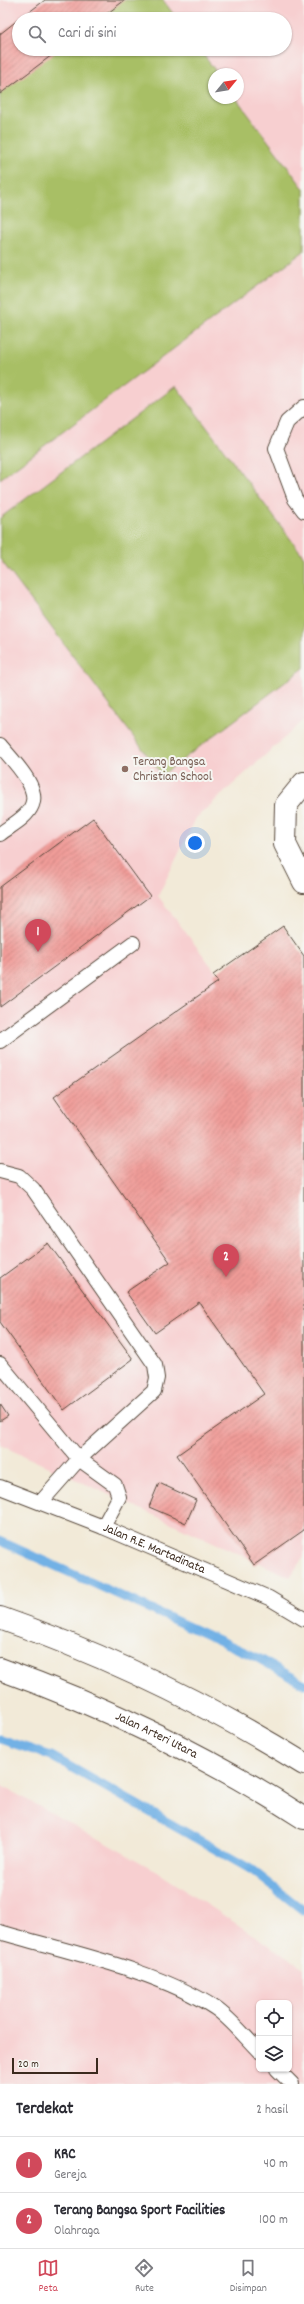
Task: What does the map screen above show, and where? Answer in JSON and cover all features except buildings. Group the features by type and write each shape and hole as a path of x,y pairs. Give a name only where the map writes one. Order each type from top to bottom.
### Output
{"main road":[{"path":"304,783 286,805 285,844 304,882"},
{"path":"0,1618 59,1638 165,1687 304,1764"},
{"name":"Jalan Arteri Utara","path":"0,1669 41,1683 148,1732 256,1787 304,1818"}],"lane":[{"path":"304,407 287,422 276,448 295,499 304,511"},
{"path":"0,745 27,779 32,790 32,805 22,818 0,834"},
{"path":"0,1041 133,943"},
{"path":"0,1171 19,1176 33,1189 155,1365 157,1378 154,1391 79,1458 42,1502"},
{"path":"0,1364 79,1458 115,1485 119,1491 117,1502 103,1527"},
{"name":"Jalan R.E. Martadinata","path":"0,1487 42,1502 103,1527 269,1598 304,1619"},
{"path":"0,1932 104,1961 178,1989 216,2009 256,2048"},
{"path":"280,2072 292,2084"}],"shaded area":[{"name":"Terang Bangsa Christian School","path":"0,0 304,0 304,720 196,818 158,896 304,1088 304,1556 290,1577 0,1445"},
{"path":"0,1785 153,1869 304,1968 304,2084 0,2084"}],"green space":[{"path":"88,0 163,0 172,12 72,12"},
{"path":"14,56 204,56 213,68 208,68 208,104 240,104 304,189 304,251 0,479 0,66"},
{"path":"176,386 304,557 304,668 162,775 0,559 0,518"}],"waterway":[{"path":"0,1541 258,1658 304,1684"},
{"path":"0,1739 51,1756 252,1870 304,1911"}],"place":[{"name":"Terang Bangsa Christian School","path":"125,769"},
{"name":"KRC","path":"38,952"},
{"name":"Terang Bangsa Sport Facilities","path":"226,1277"}]}
